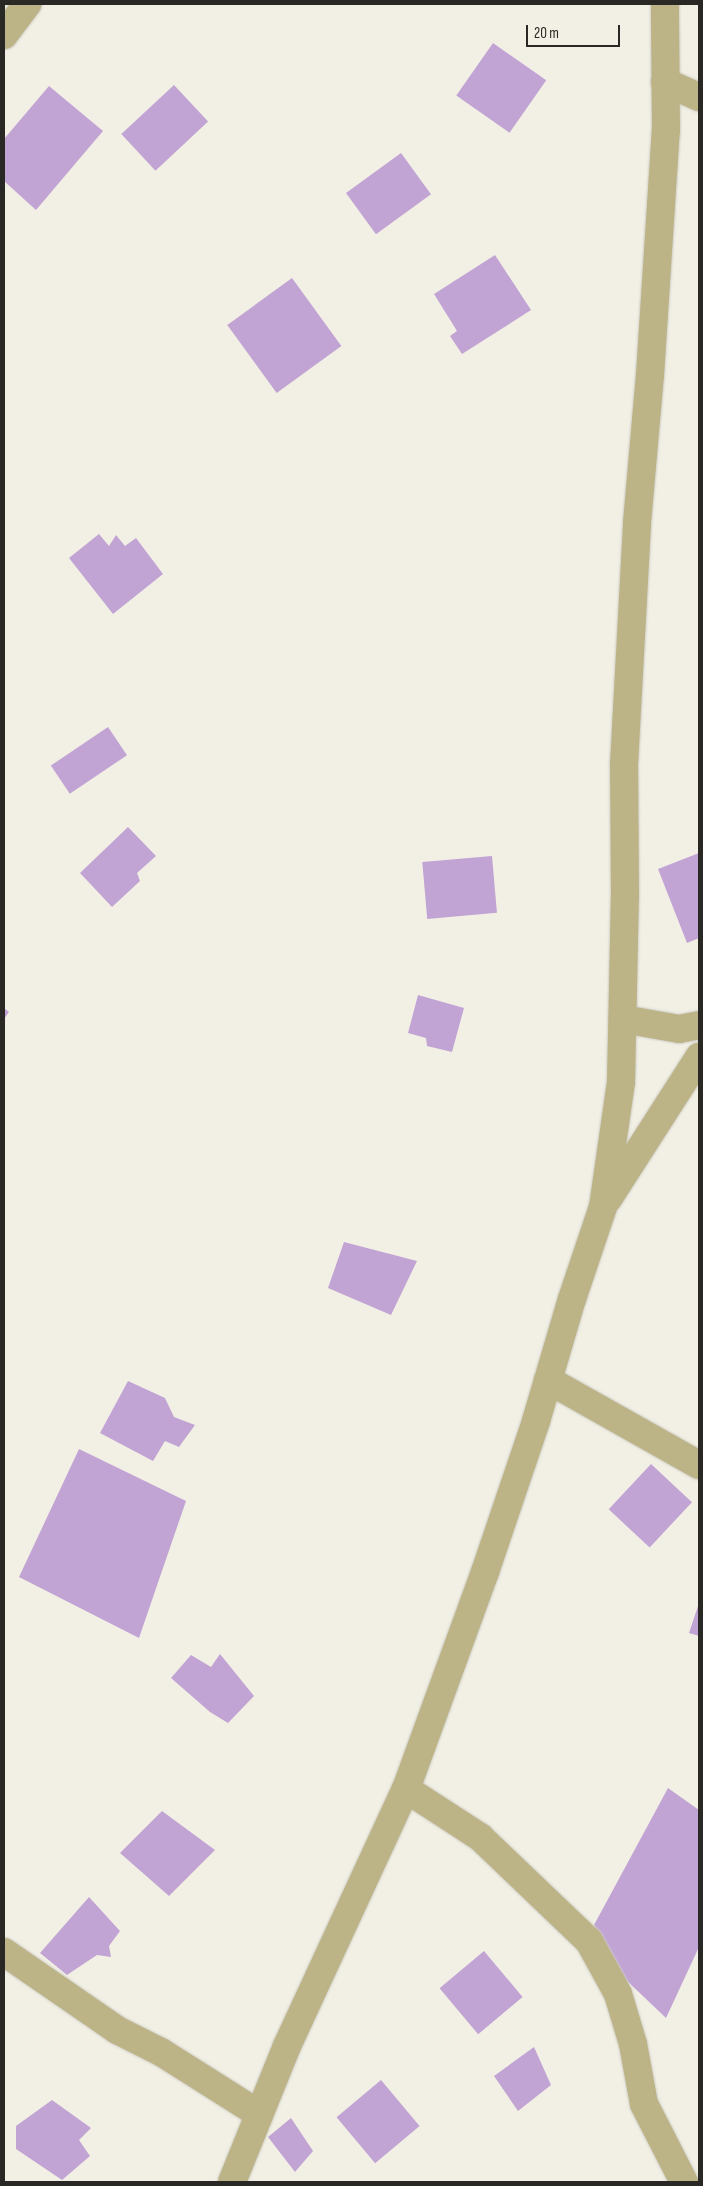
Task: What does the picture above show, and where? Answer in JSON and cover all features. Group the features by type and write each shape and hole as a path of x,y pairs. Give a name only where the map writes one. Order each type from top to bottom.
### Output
{"street":[{"path":"4,35 27,4"},
{"path":"232,2182 287,2046 406,1789 485,1572 603,1207 621,1082 625,897 624,765 637,523 650,375 666,130 665,4"},
{"path":"665,82 699,97"},
{"path":"623,1019 679,1029 699,1025"},
{"path":"603,1207 699,1057"},
{"path":"548,1380 699,1465"},
{"path":"406,1789 480,1837 588,1941 618,1994 633,2044 644,2104 684,2182"},
{"path":"4,1952 118,2030 161,2052 259,2114"}],"building":[{"path":"493,43 546,80 510,133 456,95"},
{"path":"174,85 208,122 155,171 121,134"},
{"path":"49,86 103,131 36,210 4,181 4,139"},
{"path":"401,153 431,194 376,234 346,193"},
{"path":"495,255 531,310 462,354 450,336 457,331 434,294"},
{"path":"292,278 341,346 277,393 227,325"},
{"path":"99,534 109,546 116,535 125,546 136,538 163,574 113,614 69,558"},
{"path":"108,727 127,755 70,794 51,766"},
{"path":"128,827 156,856 137,873 140,881 112,907 80,873"},
{"path":"699,853 699,938 687,943 658,869"},
{"path":"492,856 497,913 427,919 422,862"},
{"path":"418,995 464,1008 452,1052 427,1046 426,1038 408,1033"},
{"path":"4,1008 9,1012 4,1019"},
{"path":"344,1242 417,1261 391,1315 328,1288"},
{"path":"128,1381 165,1398 174,1417 195,1425 179,1447 165,1441 153,1461 100,1433"},
{"path":"79,1449 186,1501 139,1638 19,1577"},
{"path":"651,1464 692,1502 650,1548 609,1509"},
{"path":"699,1606 699,1636 689,1633"},
{"path":"220,1654 254,1696 228,1723 210,1712 171,1678 191,1655 211,1667"},
{"path":"668,1788 699,1810 699,1947 666,2018 624,1978 594,1925"},
{"path":"162,1811 215,1850 169,1896 120,1853"},
{"path":"89,1897 120,1931 109,1946 111,1957 97,1955 67,1975 40,1953"},
{"path":"484,1951 523,1997 478,2034 440,1988"},
{"path":"534,2047 551,2085 518,2111 494,2076"},
{"path":"381,2080 420,2126 375,2163 337,2117"},
{"path":"52,2100 91,2128 79,2140 90,2156 62,2180 16,2149 16,2126"},
{"path":"291,2118 313,2151 295,2172 268,2137"}]}
